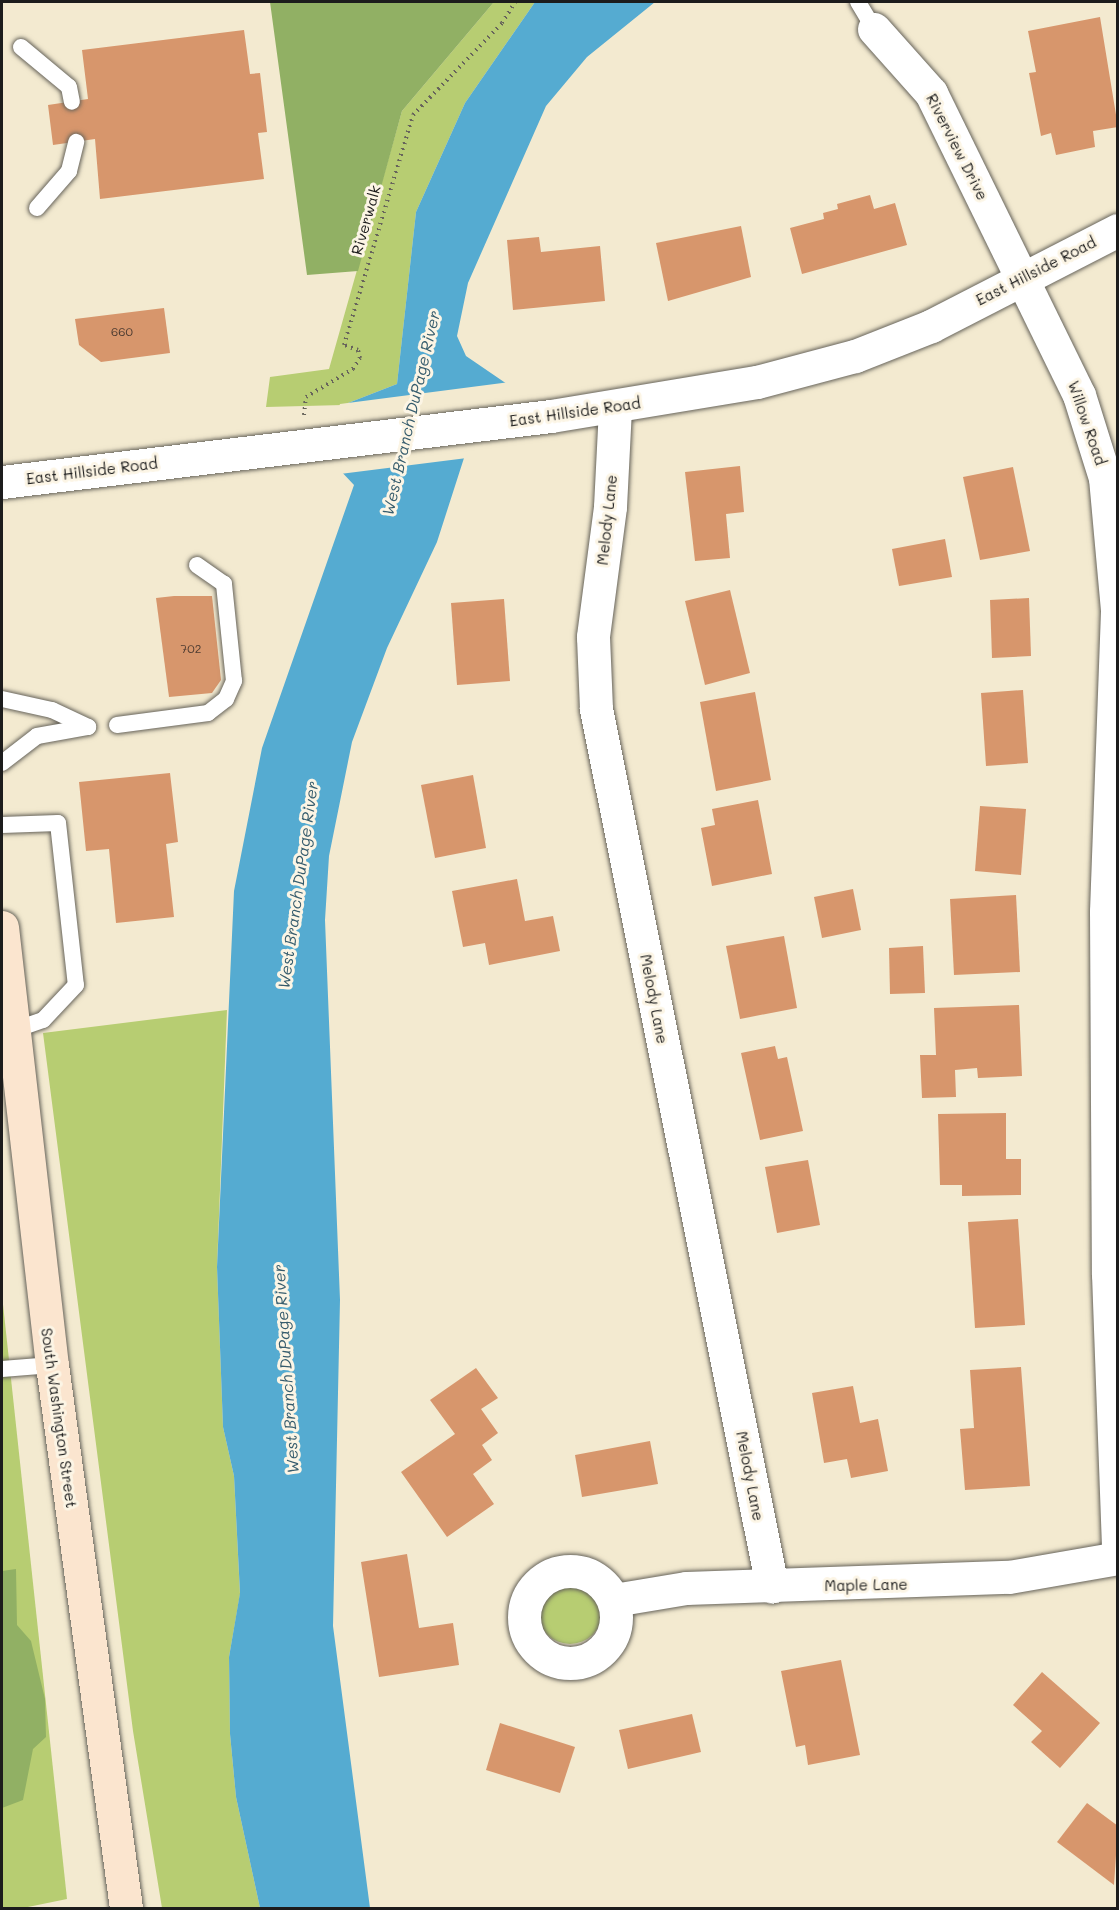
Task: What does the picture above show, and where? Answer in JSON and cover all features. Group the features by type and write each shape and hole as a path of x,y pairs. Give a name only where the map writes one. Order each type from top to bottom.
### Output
{"main road":[{"name":"South Washington Street","path":"2,927 14,1030 11,1102 52,1365 126,1908"}],"street":[{"name":"Riverview Drive","path":"866,15 931,93 1022,276"},
{"name":"East Hillside Road","path":"2,482 615,408 757,382 855,356 931,326 1022,276 1118,230"},
{"name":"Willow Road","path":"1022,276 1094,434 1114,539 1115,716 1106,924 1108,1286 1118,1552"},
{"name":"Melody Lane","path":"615,408 610,507 593,637 596,709 772,1587"},
{"name":"Maple Lane","path":"614,1600 686,1588 977,1580 1118,1558"}],"lane":[{"path":"21,47 69,87 72,102"},
{"path":"37,208 69,171 76,142"},
{"path":"117,724 208,713 226,699 234,681 224,584 197,565"},
{"path":"2,699 52,710 88,727 37,736 2,763"},
{"path":"2,825 58,823 76,985 43,1020 14,1030"},
{"path":"2,1369 52,1365"}],"path":[{"name":"Riverwalk","path":"305,446 306,397 352,369 360,358 358,350 344,345 403,136 413,115 502,23 515,2"}],"green space":[{"path":"270,2 494,2 402,111 358,271 307,275"},
{"path":"494,2 535,2 465,103 416,212 397,384 343,405 266,407 270,377 329,369 402,111"},
{"path":"227,1010 217,1267 223,1427 234,1476 240,1594 229,1657 230,1734 236,1797 260,1908 162,1908 133,1731 43,1033"},
{"path":"2,1295 67,1899 23,1908 2,1908"},
{"path":"16,1569 17,1625 31,1641 45,1699 46,1737 33,1749 23,1800 2,1808 2,1571"},
{"path":"570,1580 588,1586 596,1594 602,1612 596,1630 588,1638 570,1644 552,1638 544,1630 538,1612 544,1594 552,1586"}],"water":[{"name":"West Branch DuPage River","path":"535,2 655,2 587,57 546,106 468,283 457,336 466,356 507,384 464,458 437,542 387,648 352,742 329,856 325,920 340,1300 333,1626 370,1908 260,1908 236,1797 230,1734 229,1657 240,1593 234,1476 223,1427 217,1267 234,891 262,748 354,485 338,468 343,405 397,384 416,212 465,103"}],"pier":[{"path":"510,382 511,404 467,458 340,474 336,470 333,424 340,404"}],"building":[{"path":"1100,17 1118,127 1093,131 1095,147 1056,155 1051,133 1041,136 1029,73 1036,72 1028,31"},
{"path":"244,30 250,74 260,73 267,132 258,133 264,179 100,199 95,139 53,145 48,105 88,99 82,50"},
{"path":"870,195 874,209 895,203 907,245 802,274 790,228 824,219 823,213 838,209 837,204"},
{"path":"741,226 751,277 668,301 656,243"},
{"path":"539,237 541,252 600,246 605,301 513,310 507,240"},
{"path":"164,308 170,353 101,362 79,345 75,319"},
{"path":"740,466 744,512 726,514 730,558 695,561 685,472"},
{"path":"1013,467 1030,551 980,560 963,477"},
{"path":"945,539 952,577 899,586 892,549"},
{"path":"730,590 750,673 705,685 685,601"},
{"path":"212,596 221,680 212,693 169,697 156,598"},
{"path":"1029,598 1031,656 992,658 990,600"},
{"path":"504,599 510,681 457,685 451,603"},
{"path":"1023,690 1028,763 986,766 981,693"},
{"path":"755,692 771,780 716,791 700,702"},
{"path":"170,773 178,842 166,844 174,917 116,923 109,849 86,851 79,782"},
{"path":"473,775 486,848 435,858 421,785"},
{"path":"758,800 772,874 712,886 701,828 715,825 712,809"},
{"path":"980,806 1026,809 1021,875 975,871"},
{"path":"517,879 525,921 553,916 560,951 489,965 485,943 463,947 452,891"},
{"path":"853,889 861,930 822,938 814,897"},
{"path":"1016,895 1020,972 954,975 950,899"},
{"path":"784,936 797,1008 740,1019 726,946"},
{"path":"923,946 925,993 890,994 889,948"},
{"path":"1019,1005 1022,1076 978,1078 977,1068 955,1070 956,1097 922,1098 920,1055 936,1055 934,1008"},
{"path":"775,1046 778,1059 787,1057 803,1131 760,1140 741,1053"},
{"path":"1006,1113 1006,1159 1021,1159 1021,1195 962,1196 962,1185 940,1185 938,1114"},
{"path":"808,1160 820,1225 777,1233 765,1167"},
{"path":"1018,1219 1025,1325 975,1328 968,1222"},
{"path":"1021,1367 1030,1486 965,1490 960,1429 974,1428 970,1370"},
{"path":"476,1368 498,1398 481,1409 498,1433 482,1445 492,1460 473,1474 494,1504 447,1537 401,1472 455,1434 430,1400"},
{"path":"853,1386 860,1423 878,1419 888,1471 851,1478 847,1459 824,1463 812,1393"},
{"path":"650,1441 658,1484 582,1497 575,1455"},
{"path":"407,1554 419,1628 453,1623 459,1665 379,1677 361,1562"},
{"path":"841,1660 860,1755 808,1765 805,1745 796,1747 781,1671"},
{"path":"1042,1672 1100,1723 1060,1768 1031,1742 1042,1731 1013,1705"},
{"path":"692,1714 701,1752 628,1769 619,1730"},
{"path":"500,1723 575,1747 560,1793 486,1770"},
{"path":"1087,1803 1118,1826 1114,1885 1057,1842"}]}
